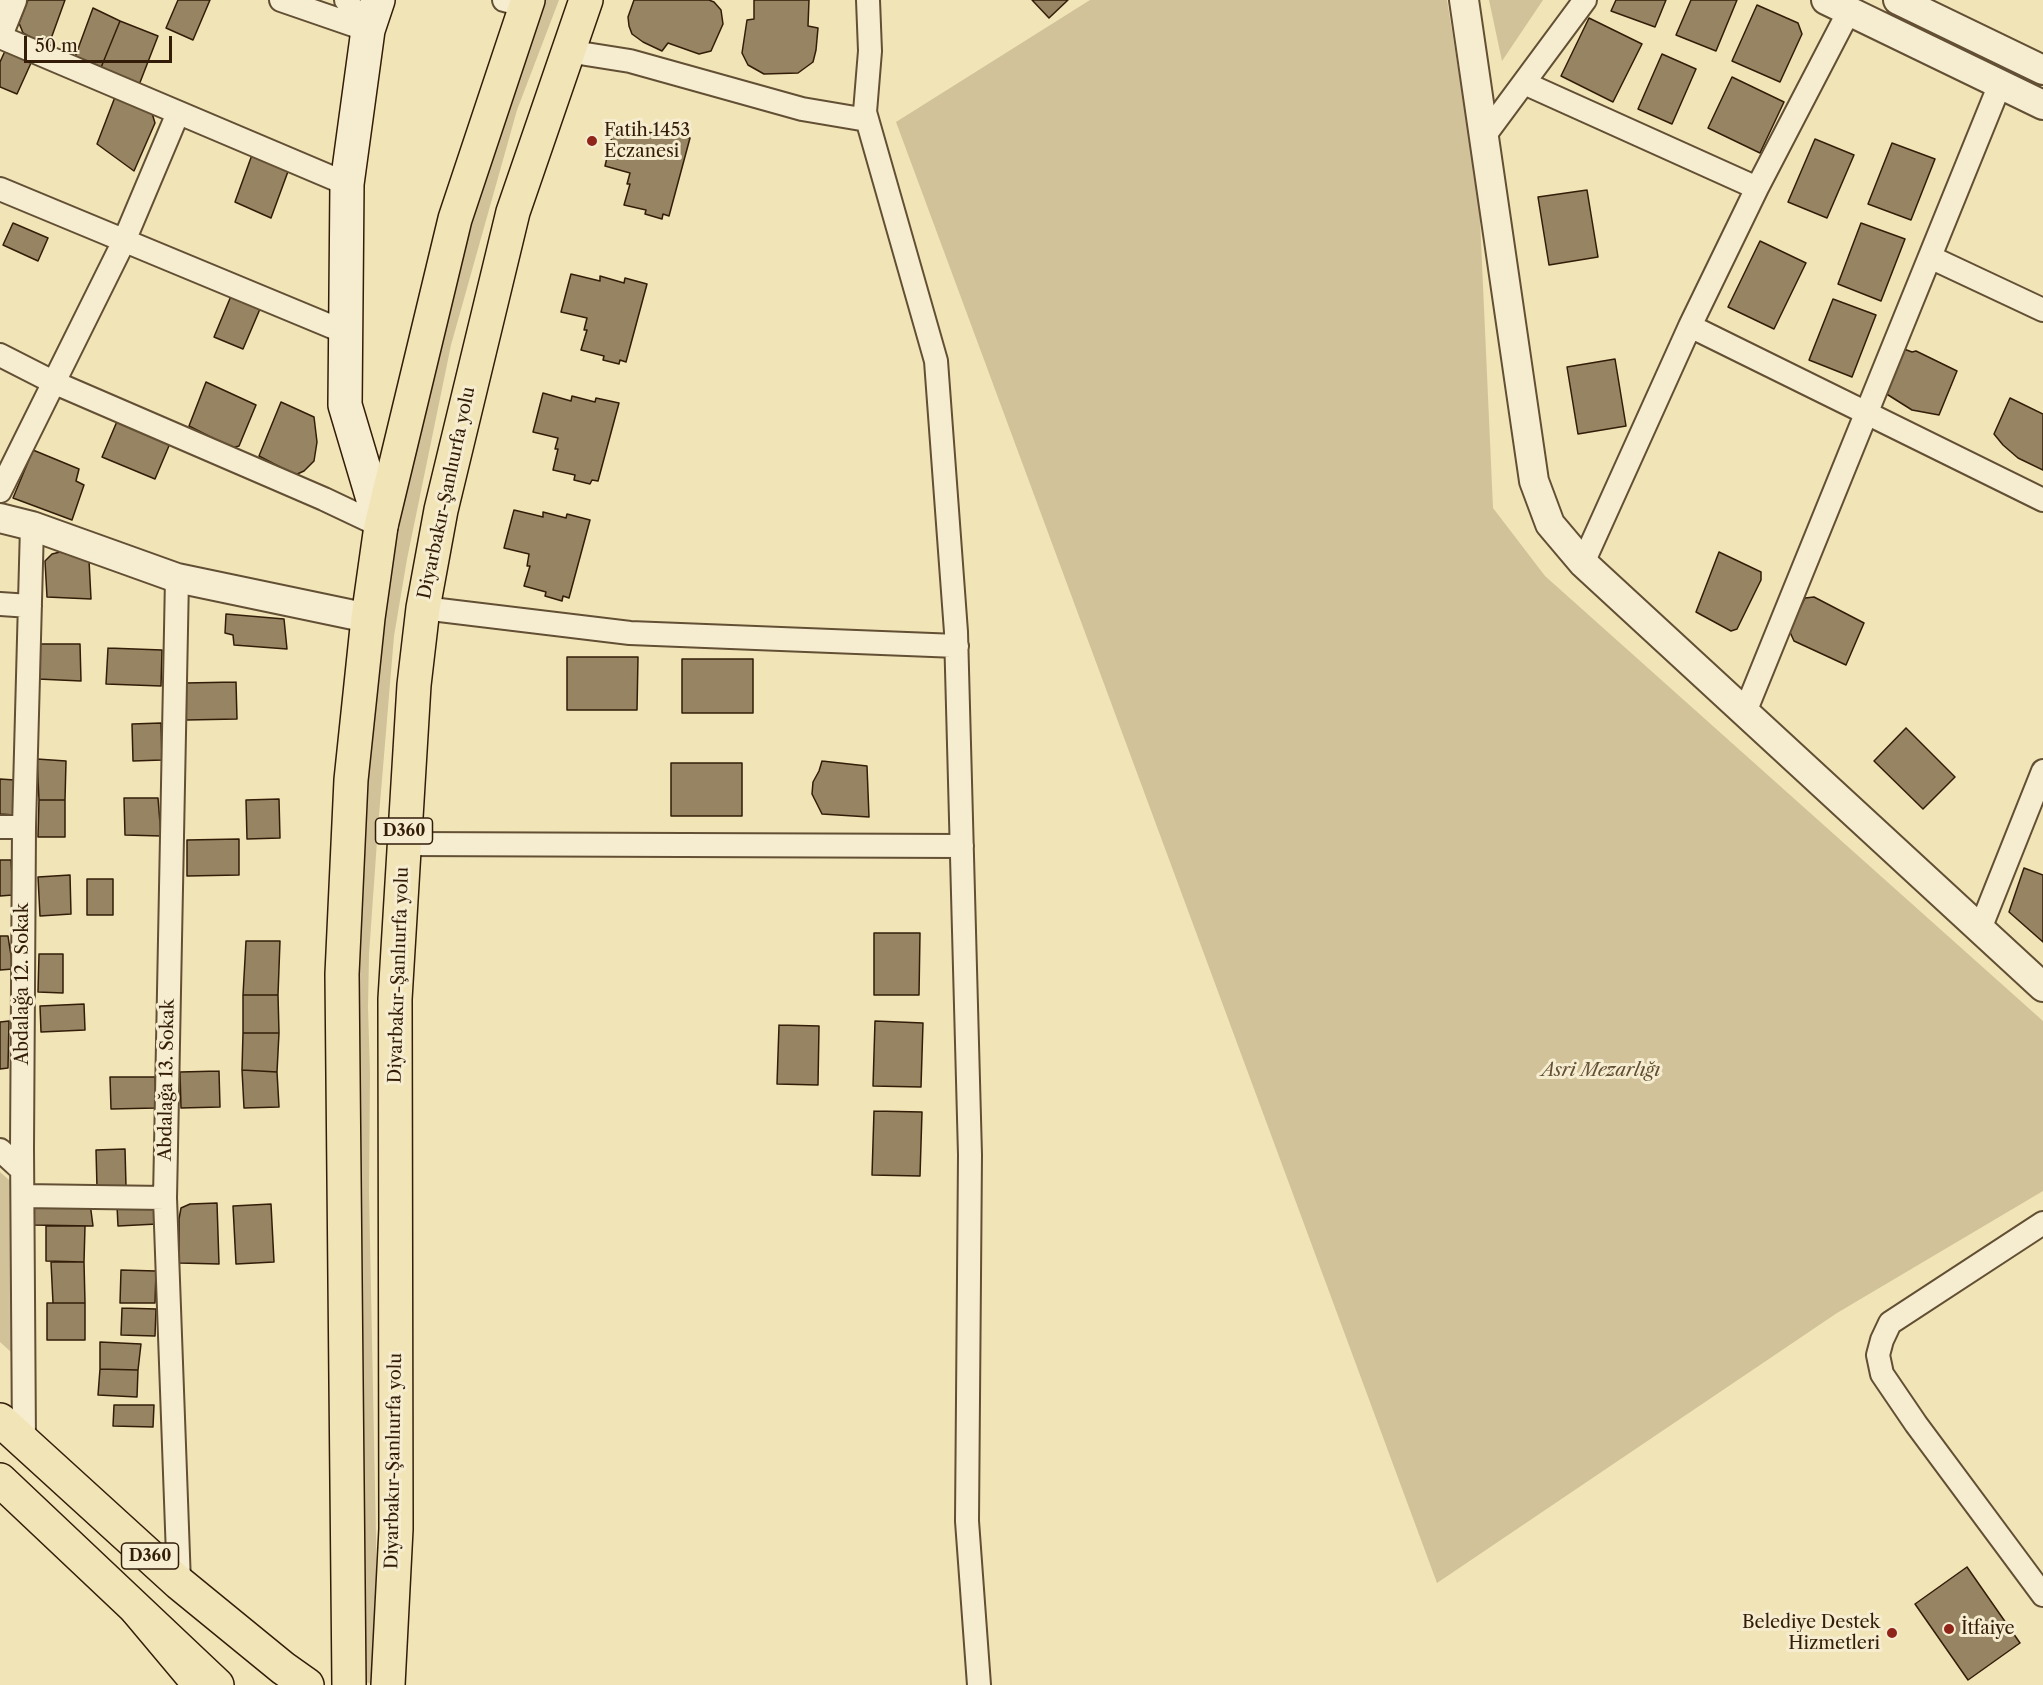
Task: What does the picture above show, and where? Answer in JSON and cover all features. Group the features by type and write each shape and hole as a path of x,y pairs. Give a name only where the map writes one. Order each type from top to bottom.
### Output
{"main road":[{"name":"Diyarbakır-Şanlıurfa yolu","path":"388,1685 396,1529 395,999 414,685 423,608 444,499 510,223 585,0"},
{"name":"D360","path":"349,1685 342,974 351,780 368,618 381,526 455,219 520,2"},
{"path":"373,15 347,184 345,405 381,526"},
{"name":"D360","path":"0,1420 179,1583 307,1685"},
{"name":"D360","path":"0,1480 217,1685"},
{"path":"137,1610 200,1685"}],"street":[{"path":"281,0 373,15"},
{"path":"346,0 373,15"},
{"path":"868,0 870,51 865,112 936,362 957,646 970,1155 967,1521 979,1685"},
{"path":"1464,0 1534,481 1550,524 1583,563 2043,987"},
{"path":"1485,135 1585,0"},
{"path":"1898,0 2043,70"},
{"path":"1583,563 1690,326 1757,188 1837,5 2043,105"},
{"path":"4,18 178,113 347,184"},
{"path":"567,51 630,62 802,109 867,120"},
{"path":"1524,83 1757,188"},
{"path":"1745,712 2000,84"},
{"path":"0,491 124,241 178,113"},
{"path":"0,189 347,333"},
{"path":"1930,257 2043,310"},
{"path":"1690,326 2043,500"},
{"path":"0,355 53,382 324,499 381,526"},
{"path":"0,518 32,526 177,578 368,618"},
{"name":"Abdalağa 12. Sokak","path":"24,1442 22,1170 24,827 32,526"},
{"name":"Abdalağa 13. Sokak","path":"177,578 165,1198 179,1583"},
{"path":"0,604 30,606"},
{"path":"423,608 630,633 957,646"},
{"path":"1980,929 2043,771"},
{"path":"0,827 24,827"},
{"path":"404,844 962,846"},
{"path":"0,1150 22,1170"},
{"path":"23,1196 165,1198"},
{"path":"2043,1223 1890,1323 1878,1355 1882,1374 1916,1424 2043,1595"}],"green space":[{"path":"541,0 559,0 517,110 451,345 407,559 394,636 369,954 368,1007 369,1192 379,1685 377,1685 353,1679 357,911 377,667 397,523 468,229"},
{"name":"Asri Mezarlığı","path":"1090,0 1447,0 1479,197 1493,508 1545,576 2043,1021 2043,1191 1837,1313 1437,1583 896,122"},
{"path":"1489,0 1543,0 1502,61"},
{"path":"0,1172 16,1186 11,1352 0,1342"}],"building":[{"path":"28,0 65,0 48,47 23,33 19,23"},
{"path":"178,0 210,0 193,40 166,28"},
{"path":"634,0 709,0 714,2 721,10 723,24 711,51 699,54 668,43 662,51 643,42 632,34 629,26 628,17"},
{"path":"754,0 809,0 808,26 818,28 813,62 798,73 764,74 748,65 742,53 747,20 754,19"},
{"path":"1032,0 1068,0 1049,18"},
{"path":"1616,0 1666,0 1655,27 1611,11"},
{"path":"1691,0 1737,0 1716,51 1676,35"},
{"path":"1757,5 1798,23 1802,34 1780,82 1732,61"},
{"path":"93,8 120,21 100,70 75,57"},
{"path":"1589,18 1642,44 1613,102 1561,76"},
{"path":"120,21 158,36 139,85 100,70"},
{"path":"5,51 31,63 17,94 0,87 0,62"},
{"path":"1662,54 1696,69 1672,124 1638,109"},
{"path":"1732,77 1784,102 1760,153 1708,128"},
{"path":"115,97 152,113 155,123 134,171 97,144"},
{"path":"614,128 643,135 643,131 666,136 668,132 690,138 669,216 663,214 662,219 645,214 646,210 624,205 630,184 627,184 630,173 605,166"},
{"path":"1815,139 1854,155 1827,218 1788,202"},
{"path":"1892,143 1935,159 1911,220 1868,204"},
{"path":"253,152 290,166 271,218 235,202"},
{"path":"1587,190 1598,257 1549,265 1538,197"},
{"path":"13,223 48,238 38,261 3,245"},
{"path":"1861,223 1905,239 1881,301 1838,284"},
{"path":"1760,241 1806,263 1774,329 1728,307"},
{"path":"571,274 600,281 600,276 624,283 625,278 647,284 626,362 620,360 619,364 603,360 604,356 581,350 587,330 584,330 587,318 561,312"},
{"path":"231,296 260,309 243,349 214,337"},
{"path":"1833,299 1876,315 1852,377 1809,360"},
{"path":"1904,349 1916,351 1957,371 1939,415 1912,410 1885,393"},
{"path":"1615,359 1626,426 1578,434 1567,367"},
{"path":"206,382 256,405 239,446 232,448 189,426"},
{"path":"543,393 571,401 572,396 595,402 596,398 619,403 598,481 592,480 590,484 574,480 575,475 553,470 558,438 533,432"},
{"path":"2010,398 2043,414 2043,470 2018,458 1994,434"},
{"path":"281,402 314,417 317,442 314,461 304,471 295,475 259,456"},
{"path":"118,419 171,441 155,479 102,457"},
{"path":"33,450 79,469 76,481 84,485 72,520 13,498"},
{"path":"514,510 543,517 543,512 566,518 567,514 590,520 569,598 563,596 562,601 545,596 546,592 524,586 530,566 527,566 529,554 504,548"},
{"path":"60,552 89,560 91,599 47,597 45,561 52,554"},
{"path":"1719,552 1761,572 1761,580 1737,629 1731,631 1696,612"},
{"path":"1814,597 1864,623 1846,665 1794,641 1789,630 1805,598"},
{"path":"226,614 284,619 287,649 234,645 233,635 225,633"},
{"path":"39,644 80,644 81,681 38,679"},
{"path":"108,648 162,650 161,686 106,684"},
{"path":"567,657 638,657 637,710 567,710"},
{"path":"682,659 753,659 753,713 682,713"},
{"path":"236,682 237,719 186,720 185,683"},
{"path":"161,723 162,760 133,761 132,724"},
{"path":"1906,728 1955,777 1923,809 1874,761"},
{"path":"37,759 66,761 65,800 39,800"},
{"path":"822,761 867,766 869,817 822,814 812,794 813,782"},
{"path":"671,763 742,763 742,816 671,816"},
{"path":"0,779 15,780 14,815 0,814"},
{"path":"124,798 158,798 161,836 125,835"},
{"path":"279,799 280,838 247,839 246,800"},
{"path":"39,800 65,800 65,837 38,837"},
{"path":"239,839 239,875 187,876 187,840"},
{"path":"0,860 11,860 13,895 0,896"},
{"path":"2024,868 2043,875 2043,942 2009,912"},
{"path":"70,875 71,914 40,916 38,877"},
{"path":"87,879 113,879 113,915 87,915"},
{"path":"874,933 920,933 919,995 874,995"},
{"path":"0,936 8,936 13,969 0,970"},
{"path":"246,941 280,941 278,995 243,995"},
{"path":"39,954 63,954 63,993 38,992"},
{"path":"243,995 278,995 279,1033 243,1033"},
{"path":"84,1004 85,1030 41,1032 40,1006"},
{"path":"9,1021 8,1068 0,1069 0,1022"},
{"path":"875,1021 923,1023 921,1087 873,1086"},
{"path":"779,1025 819,1026 818,1085 777,1084"},
{"path":"243,1033 279,1033 277,1072 242,1070"},
{"path":"242,1070 277,1072 279,1107 244,1108"},
{"path":"219,1071 220,1107 181,1108 180,1072"},
{"path":"110,1077 155,1077 156,1108 111,1109"},
{"path":"874,1111 922,1112 920,1176 872,1175"},
{"path":"125,1149 126,1187 97,1188 96,1150"},
{"path":"90,1203 93,1226 32,1225 33,1208 44,1204"},
{"path":"217,1203 219,1264 179,1263 181,1208 190,1204"},
{"path":"157,1204 157,1224 118,1226 117,1206"},
{"path":"271,1204 274,1262 236,1264 233,1206"},
{"path":"46,1226 85,1226 84,1262 46,1261"},
{"path":"51,1262 84,1262 85,1303 53,1303"},
{"path":"121,1270 156,1271 155,1303 120,1303"},
{"path":"47,1303 85,1303 85,1340 47,1340"},
{"path":"122,1308 156,1309 155,1336 121,1335"},
{"path":"100,1342 141,1344 138,1370 100,1369"},
{"path":"100,1369 138,1370 137,1397 98,1395"},
{"path":"114,1405 154,1405 153,1427 113,1426"},
{"path":"1967,1567 2020,1643 1968,1680 1915,1604"}],"place":[{"name":"Fatih 1453 Eczanesi","path":"592,141"},
{"name":"İtfaiye","path":"1949,1629"},
{"name":"Belediye Destek Hizmetleri","path":"1892,1633"}]}
